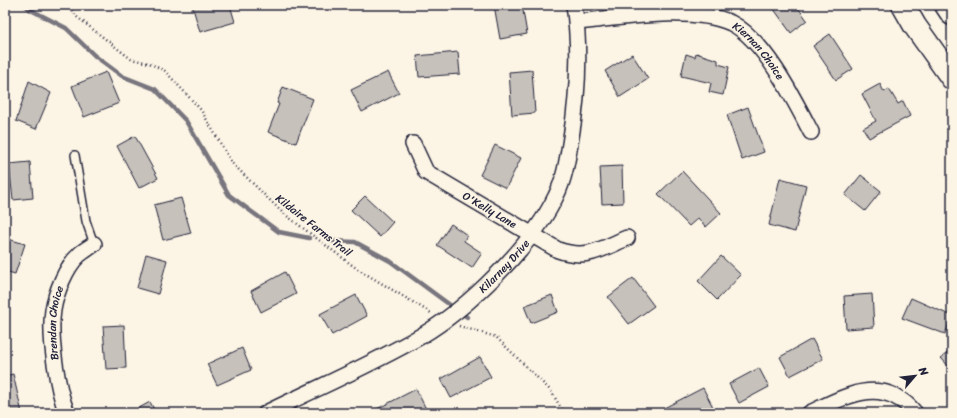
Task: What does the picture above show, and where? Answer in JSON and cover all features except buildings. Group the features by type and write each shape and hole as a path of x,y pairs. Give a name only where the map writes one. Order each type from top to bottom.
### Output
{"main road":[{"path":"903,5 915,26 952,78"},
{"path":"946,5 952,14"}],"street":[{"name":"Kilarney Drive","path":"266,413 422,336 443,320 451,316 517,254 550,208 564,176 577,93 579,56 577,22 574,5"},
{"name":"Kiernan Choice","path":"577,22 665,14 695,15 731,24 745,34 772,65 794,99 811,132"},
{"name":"O'Kelly Lane","path":"414,144 426,172 558,250 574,254 589,254 627,238"},
{"name":"Brendan Choice","path":"67,413 56,365 53,310 59,289 68,270 78,255 94,244"},
{"path":"810,413 848,395 870,391 890,394 915,413"}],"lane":[{"path":"75,155 86,221 94,244"}],"path":[{"name":"Kildaire Farms Trail","path":"62,5 69,6 77,17 131,59 148,63 165,72 201,110 232,163 283,213 356,268 443,320 496,337 551,391 564,413"}],"waterway":[{"path":"25,5 31,10 66,28 95,56 122,76 155,89 186,121 229,195 279,232 309,238"},
{"path":"331,241 355,242 390,261 450,305"}]}
